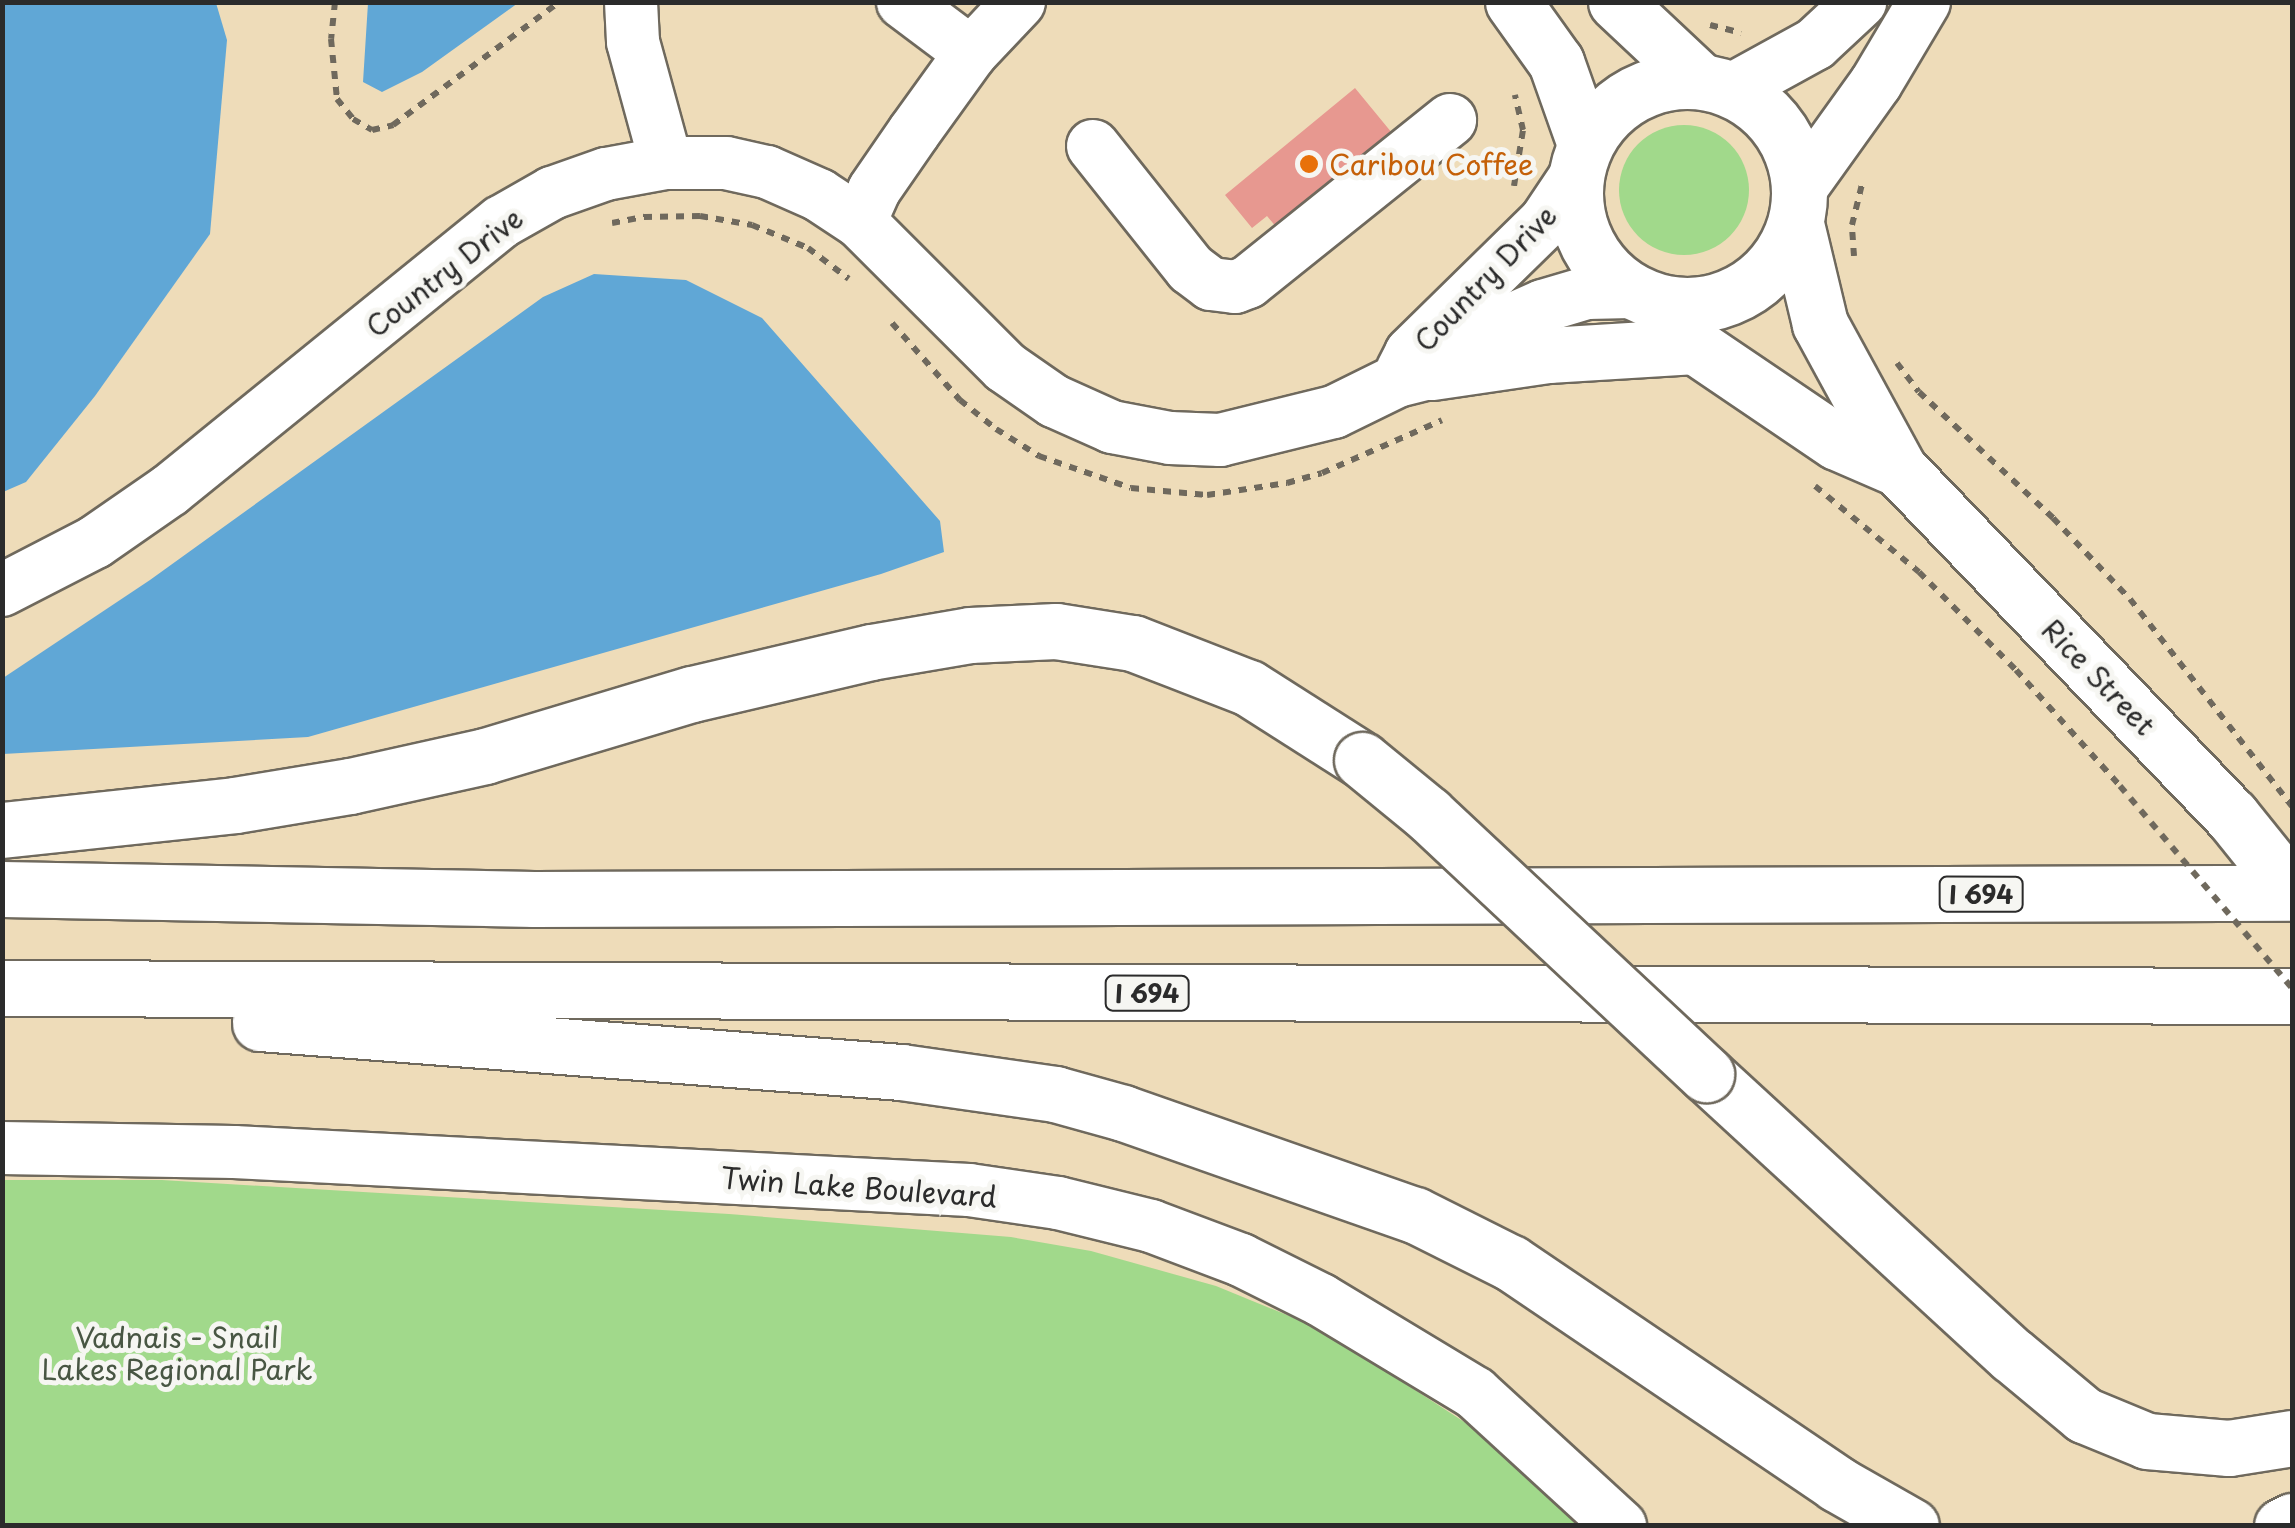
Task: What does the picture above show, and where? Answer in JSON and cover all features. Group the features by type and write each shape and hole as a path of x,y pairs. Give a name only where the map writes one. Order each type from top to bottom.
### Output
{"main road":[{"path":"1513,2 1556,62 1580,160 1575,211 1585,243 1604,271 1647,298 1697,306 1730,297 1760,280 1782,254 1798,207 1795,158 1781,129 1760,106 1716,84 1616,2"},
{"path":"1580,160 1605,115 1632,94 1665,82 1716,84"},
{"name":"Rice Street","path":"1798,207 1820,324 1899,469 2231,815 2292,892"},
{"name":"Rice Street","path":"1647,298 1696,346 1837,442 1899,469"},
{"path":"1425,390 1548,355 1696,346"},
{"path":"2,830 235,804 350,786 485,756 692,694 872,652 970,635 1056,631 1133,644 1249,688 1362,760 1428,814 2012,1355 2084,1416 2147,1441 2228,1448 2292,1438"},
{"name":"I 694","path":"2,890 516,898 2292,892"},
{"name":"I 694","path":"2,988 2292,996"},
{"path":"2,1002 901,1072 1020,1088 1089,1103 1399,1209 1511,1263 1837,1484 1911,1526"},
{"path":"2282,1526 2292,1521"}],"street":[{"path":"631,2 633,42 666,163"},
{"path":"903,2 971,53"},
{"path":"860,222 874,190 971,53 1019,2"},
{"path":"1716,84 1815,44 1860,2"},
{"path":"1798,207 1924,2"},
{"path":"1094,146 1191,269 1210,284 1235,288 1248,282 1450,120"},
{"name":"Country Drive","path":"1425,390 1411,353 1533,234 1580,160"},
{"name":"Country Drive","path":"2,590 95,542 170,490 501,222 570,187 606,174 666,163 726,163 767,172 819,194 860,222 1005,367 1054,401 1112,427 1170,438 1220,440 1425,390 1518,317 1543,306 1587,293 1647,298"},
{"name":"Twin Lake Boulevard","path":"2,1148 106,1147 970,1190 1058,1203 1151,1226 1241,1260 1398,1344 1475,1393 1620,1526"}],"path":[{"path":"335,2 331,39 336,99 353,119 372,130 393,125 559,2"},
{"path":"1695,17 1722,30 1750,34"},
{"path":"1511,79 1523,130 1513,190"},
{"path":"1854,263 1852,225 1867,170"},
{"path":"603,224 644,217 700,216 752,225 808,248 863,289"},
{"path":"887,317 960,400 996,429 1039,456 1131,488 1207,495 1322,474 1425,390"},
{"path":"1894,359 1919,392 2053,518 2130,599 2292,806"},
{"path":"1811,483 1919,572 2016,670 2292,988"}],"green space":[{"path":"1684,125 1709,130 1730,144 1744,165 1749,190 1744,215 1730,236 1709,250 1684,255 1659,250 1638,236 1624,215 1619,190 1624,165 1638,144 1659,130"},
{"name":"Vadnais - Snail Lakes Regional Park","path":"2,1180 162,1180 729,1214 1011,1237 1091,1251 1216,1286 1321,1329 1469,1425 1579,1525 3,1525"}],"water":[{"path":"3,2 216,3 227,40 210,234 95,396 26,482 3,492"},
{"path":"368,2 518,3 422,72 382,92 363,82"},
{"path":"594,274 686,280 762,318 940,521 944,552 881,574 308,737 3,754 3,678 150,580 543,297"}],"building":[{"name":"Caribou Coffee","path":"1355,88 1392,133 1277,228 1267,216 1252,228 1225,195"}],"place":[{"name":"Caribou Coffee","path":"1309,164"}]}
